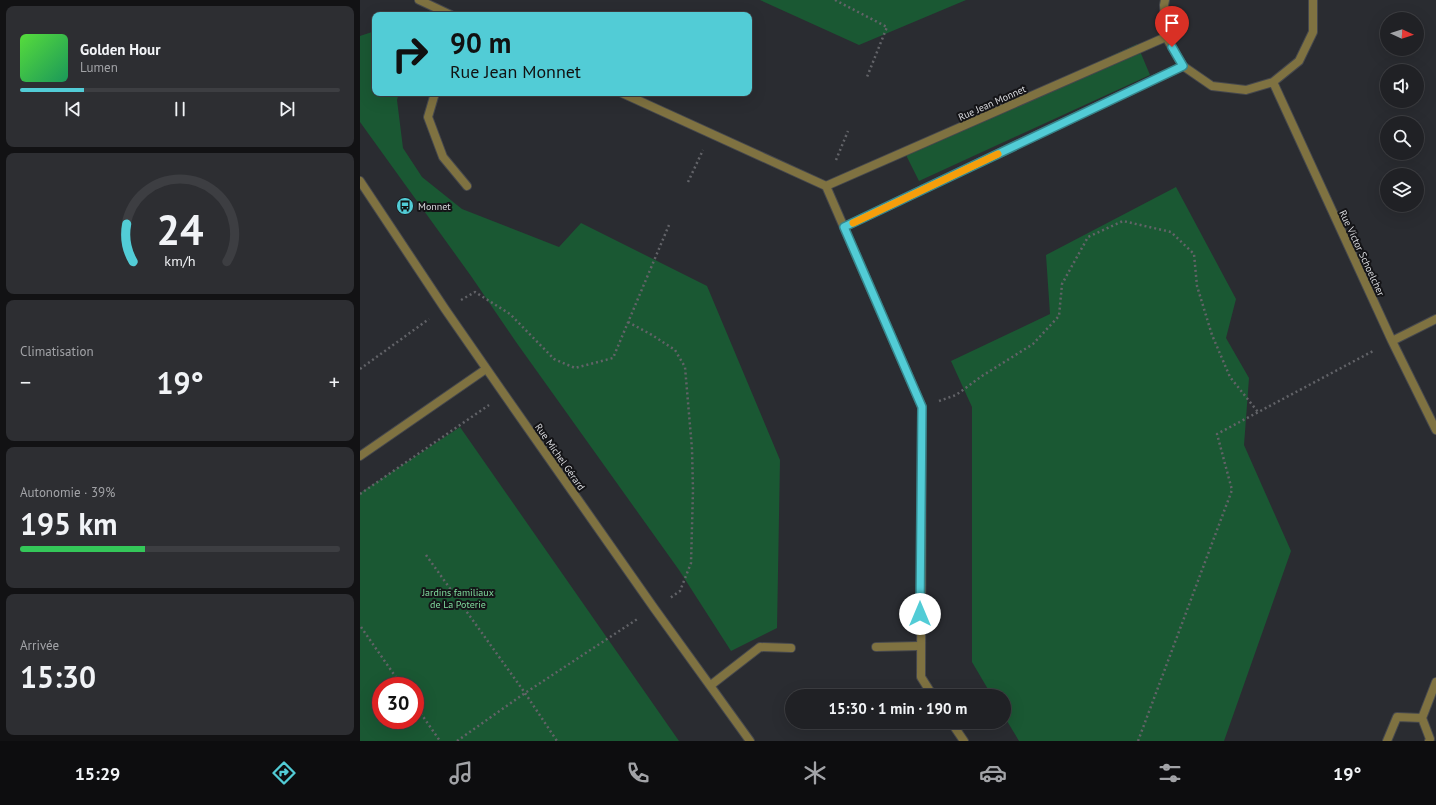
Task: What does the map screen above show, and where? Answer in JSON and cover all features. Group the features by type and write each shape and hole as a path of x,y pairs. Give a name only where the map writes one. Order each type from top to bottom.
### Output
{"street":[{"path":"418,0 444,12"},
{"path":"1165,0 1166,37 1183,66 1212,86 1246,90 1273,82 1298,61 1313,32 1313,0"},
{"name":"Rue Jean Monnet","path":"826,186 1166,37"},
{"path":"844,227 1183,66"},
{"name":"Rue Victor Schoelcher","path":"1273,82 1392,341 1436,430"},
{"path":"434,96 428,117 443,157 467,186"},
{"path":"629,96 826,186 922,407 920,677 928,689"},
{"name":"Rue Michel Gérard","path":"360,181 486,369 654,608 750,741"},
{"path":"1392,341 1436,319"},
{"path":"360,456 486,369"},
{"path":"876,647 920,646"},
{"path":"711,685 760,647 790,648"},
{"path":"1429,741 1430,739 1422,718 1436,682"},
{"path":"1387,741 1397,717 1422,718"},
{"path":"956,729 964,741"}],"path":[{"path":"835,0 887,27 867,77"},
{"path":"688,182 712,133"},
{"path":"922,407 956,395 982,376 1033,344 1059,316 1062,284 1088,237 1123,221 1171,232 1194,254 1197,286 1212,335 1230,377 1258,412"},
{"path":"360,369 419,325 475,292 510,314 554,359 574,368 613,358 669,225"},
{"path":"457,741 525,693 680,591 692,563 693,490 689,402 685,367 675,350 628,322"},
{"path":"1138,741 1232,490 1217,434 1392,341"},
{"path":"360,494 504,394"},
{"path":"426,555 525,693 557,741"},
{"path":"361,627 396,677"},
{"path":"424,718 440,741"}],"green space":[{"path":"760,0 966,0 859,45"},
{"path":"372,32 372,96 398,96 397,100 403,148 422,177 462,209 559,247 581,223 707,286 780,460 777,628 731,651 679,570 360,122 360,36"},
{"path":"1137,44 1150,75 919,181 904,151"},
{"path":"1176,187 1236,299 1226,338 1249,378 1244,445 1291,551 1224,741 1019,741 1011,728 1011,689 988,689 972,662 972,407 951,361 1050,314 1046,255"},
{"name":"Jardins familiaux de La Poterie","path":"460,427 679,741 360,741 360,493"}],"slow traffic":[{"path":"853,223 998,154"}],"place":[{"name":"Monnet","path":"405,206"}],"route":[{"path":"920,614 922,407 844,227 1183,66 1172,47"}]}
